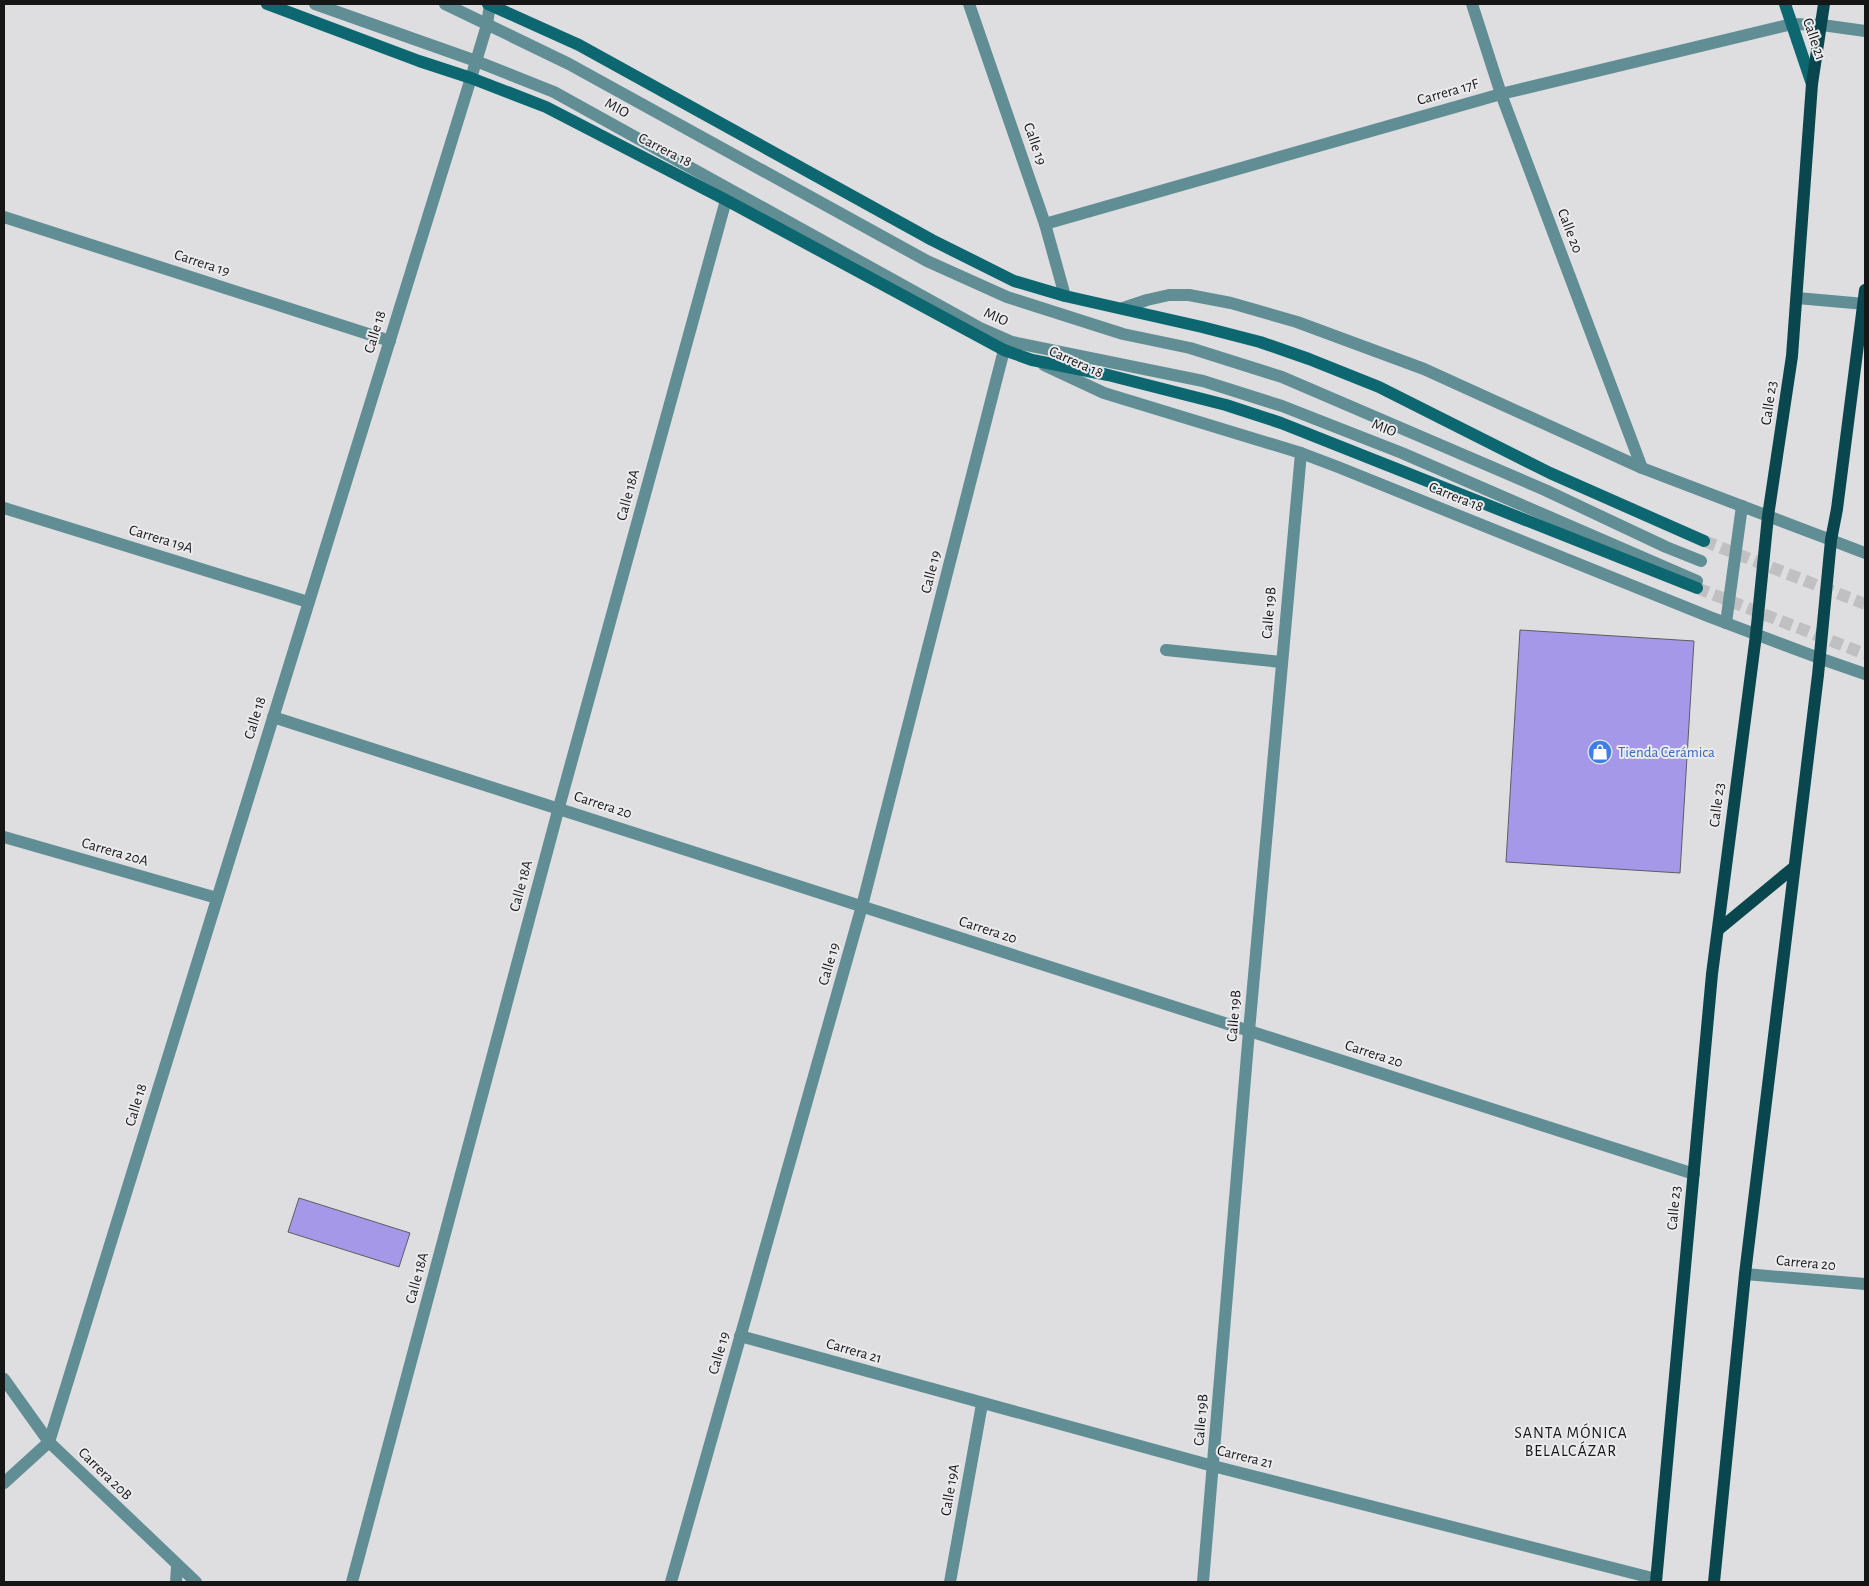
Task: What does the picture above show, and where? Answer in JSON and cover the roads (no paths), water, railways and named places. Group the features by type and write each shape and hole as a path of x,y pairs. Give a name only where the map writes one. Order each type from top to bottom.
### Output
{"main road":[{"name":"Carrera 18","path":"267,4 546,107 726,200 1004,350 1032,360 1117,377 1226,405 1335,443 1407,474 1697,584"},
{"path":"491,4 579,45 863,202 970,260 1014,281 1065,296 1123,308 1260,342 1379,387 1550,473 1704,541"},
{"name":"Calle 21","path":"1785,4 1812,84"},
{"name":"Calle 23","path":"1656,1581 1712,974 1756,635 1768,516 1792,356 1812,84 1824,4"},
{"path":"1714,1582 1745,1274 1819,658 1831,540 1837,509 1865,290"},
{"path":"1718,930 1793,868"}],"street":[{"name":"MIO","path":"315,4 476,61 554,92 980,328 1012,342 1184,377 1282,406 1402,453 1697,584"},
{"name":"MIO","path":"445,4 569,64 927,261 966,280 1007,297 1087,323 1123,334 1190,348 1282,377 1545,490 1666,547 1701,561"},
{"name":"Calle 18","path":"49,1442 471,78 487,25 491,4"},
{"name":"Calle 19","path":"970,4 1045,224 1065,296"},
{"name":"Calle 20","path":"1472,4 1501,94 1642,468"},
{"name":"Carrera 17F","path":"1045,224 1501,94 1792,24 1822,25 1865,31"},
{"name":"Calle 18A","path":"352,1582 559,807 726,200"},
{"name":"Carrera 19","path":"4,217 390,340"},
{"path":"1123,308 1169,295 1189,295 1231,303 1297,322 1424,369 1642,468 1865,553"},
{"path":"1797,298 1864,304"},
{"name":"Calle 19","path":"671,1582 862,906 1004,350"},
{"name":"Carrera 18","path":"1032,360 1104,392 1301,453 1756,635 1865,674"},
{"name":"Calle 19B","path":"1203,1582 1281,662 1301,453"},
{"path":"1726,623 1742,506"},
{"name":"Carrera 19A","path":"4,508 308,602"},
{"path":"1166,650 1281,662"},
{"name":"Carrera 20","path":"273,717 559,807 1694,1174"},
{"name":"Carrera 20A","path":"4,837 217,898"},
{"name":"Carrera 20","path":"1745,1274 1865,1284"},
{"name":"Carrera 21","path":"740,1336 982,1404 1656,1581"},
{"name":"Carrera 20B","path":"4,1379 49,1442 177,1566 196,1582"},
{"name":"Calle 19A","path":"950,1582 982,1404"},
{"path":"4,1483 49,1442"},
{"path":"176,1582 177,1566"}],"tunnel":[{"path":"1704,541 1865,604"},
{"path":"1697,588 1865,654"}],"place":[{"name":"Tienda Cerámica","path":"1600,752"}],"district":[{"name":"SANTA MÓNICA BELALCÁZAR","path":"1571,1442"}]}
